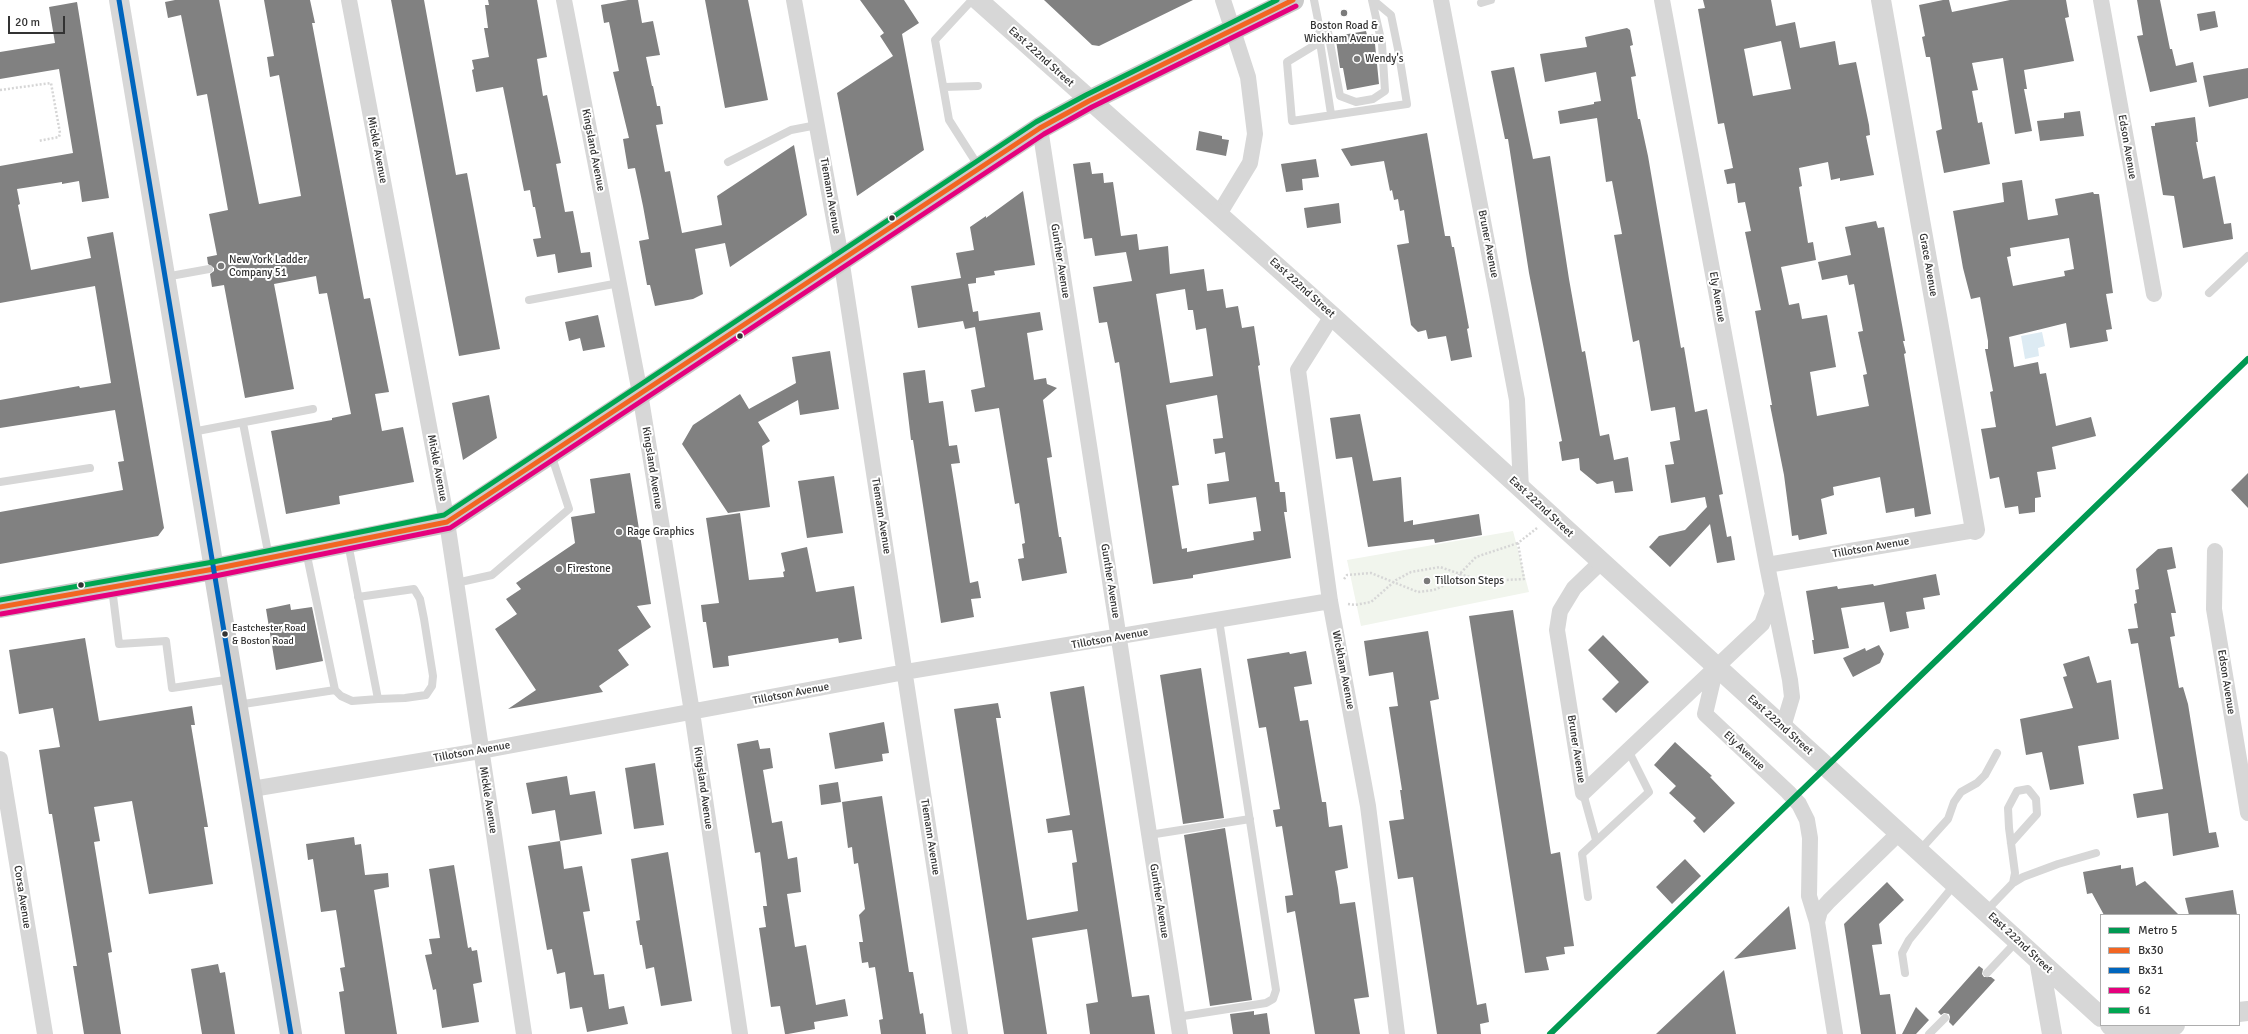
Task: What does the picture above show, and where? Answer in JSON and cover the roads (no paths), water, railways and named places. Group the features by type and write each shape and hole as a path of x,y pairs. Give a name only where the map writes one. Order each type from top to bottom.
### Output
{"main road":[{"path":"0,607 214,569 447,522 841,258 1040,128 1089,101 1293,0"},
{"path":"214,569 252,789 291,1034"}],"street":[{"path":"119,0 214,569"},
{"name":"Mickle Avenue","path":"348,0 447,522 480,751 524,1034"},
{"name":"Kingsland Avenue","path":"564,0 640,394 692,712 740,1034"},
{"name":"Tiemann Avenue","path":"794,0 841,258 960,1034"},
{"name":"East 222nd Street","path":"978,0 1089,101 1219,214 1332,316 1600,562 1899,833 1920,850 1955,884 2100,1015"},
{"path":"1219,214 1250,163 1255,134 1248,77 1222,0"},
{"name":"Bruner Avenue","path":"1441,0 1517,400 1522,489"},
{"name":"Ely Avenue","path":"1662,0 1792,697 1783,727"},
{"name":"Grace Avenue","path":"1881,0 1975,530"},
{"name":"Edson Avenue","path":"2100,0 2154,294"},
{"name":"Gunther Avenue","path":"1040,128 1180,1034"},
{"name":"Wickham Avenue","path":"1332,316 1298,370 1330,601 1368,806 1397,1034"},
{"name":"Tillotson Avenue","path":"1767,565 1975,530"},
{"name":"Edson Avenue","path":"2214,551 2214,608 2248,813"},
{"name":"Bruner Avenue","path":"1583,793 1557,630 1560,611 1574,588 1600,562"},
{"name":"Ely Avenue","path":"1773,593 1769,609 1762,624 1716,667 1705,714 1788,792 1799,804 1807,820 1810,838 1809,896 1817,922 1835,1034"},
{"name":"Tillotson Avenue","path":"252,789 480,751 905,672 1330,601"},
{"name":"Bruner Avenue","path":"1583,793 1716,667"},
{"name":"Corsa Avenue","path":"0,759 2,787 45,1034"},
{"path":"1817,922 1820,911 1829,900 1899,833"},
{"path":"2039,960 2052,1034"},
{"path":"2111,1026 2120,1034"},
{"path":"2129,1034 2170,1026"}],"lane":[{"path":"972,0 936,40 949,120 980,168"},
{"path":"1314,0 1332,114"},
{"path":"1319,25 1328,32 1340,96 1356,102 1373,99 1386,91 1382,44 1373,0"},
{"path":"1320,42 1287,62 1292,121 1407,104 1391,15 1373,0"},
{"path":"1481,3 1492,0"},
{"path":"944,87 978,86"},
{"path":"728,162 791,130 817,125"},
{"path":"2209,293 2248,256"},
{"path":"165,277 209,269"},
{"path":"529,300 619,283"},
{"path":"191,433 313,409"},
{"path":"242,423 269,558"},
{"path":"456,583 492,575 569,509 551,453"},
{"path":"0,482 90,468"},
{"path":"348,542 378,699"},
{"path":"306,550 335,690 341,696 352,701 405,698 426,694 432,686 433,676 420,599 414,589 358,597"},
{"path":"112,587 119,644 166,641 172,688 233,678"},
{"path":"1177,1017 1266,1003 1273,999 1276,990 1219,620"},
{"path":"237,705 335,690"},
{"path":"1588,897 1582,854 1649,792 1628,750"},
{"path":"1920,850 1948,819 1954,802 1961,792 1977,783 1985,775 1997,753"},
{"path":"2011,843 2037,814 2036,799 2028,789 2017,791 2008,808 2011,843 2015,874 2013,883"},
{"path":"1583,793 1596,840"},
{"path":"1149,835 1250,819"},
{"path":"1986,911 2013,883 2023,877 2058,864 2096,853"},
{"path":"1905,973 1902,953 1909,940 1955,884"},
{"path":"1987,972 2017,940"},
{"path":"1929,1034 1945,1018"}],"metro line":[{"name":"5","path":"1550,1034 2248,359"}],"place":[{"name":"Boston Road & Wickham Avenue","path":"1344,13"},
{"name":"Wendy's","path":"1357,59"},
{"name":"New York Ladder Company 51","path":"221,266"},
{"name":"Rage Graphics","path":"619,532"},
{"name":"Firestone","path":"559,569"},
{"name":"Tillotson Steps","path":"1427,581"},
{"name":"Eastchester Road & Boston Road","path":"225,634"}]}
